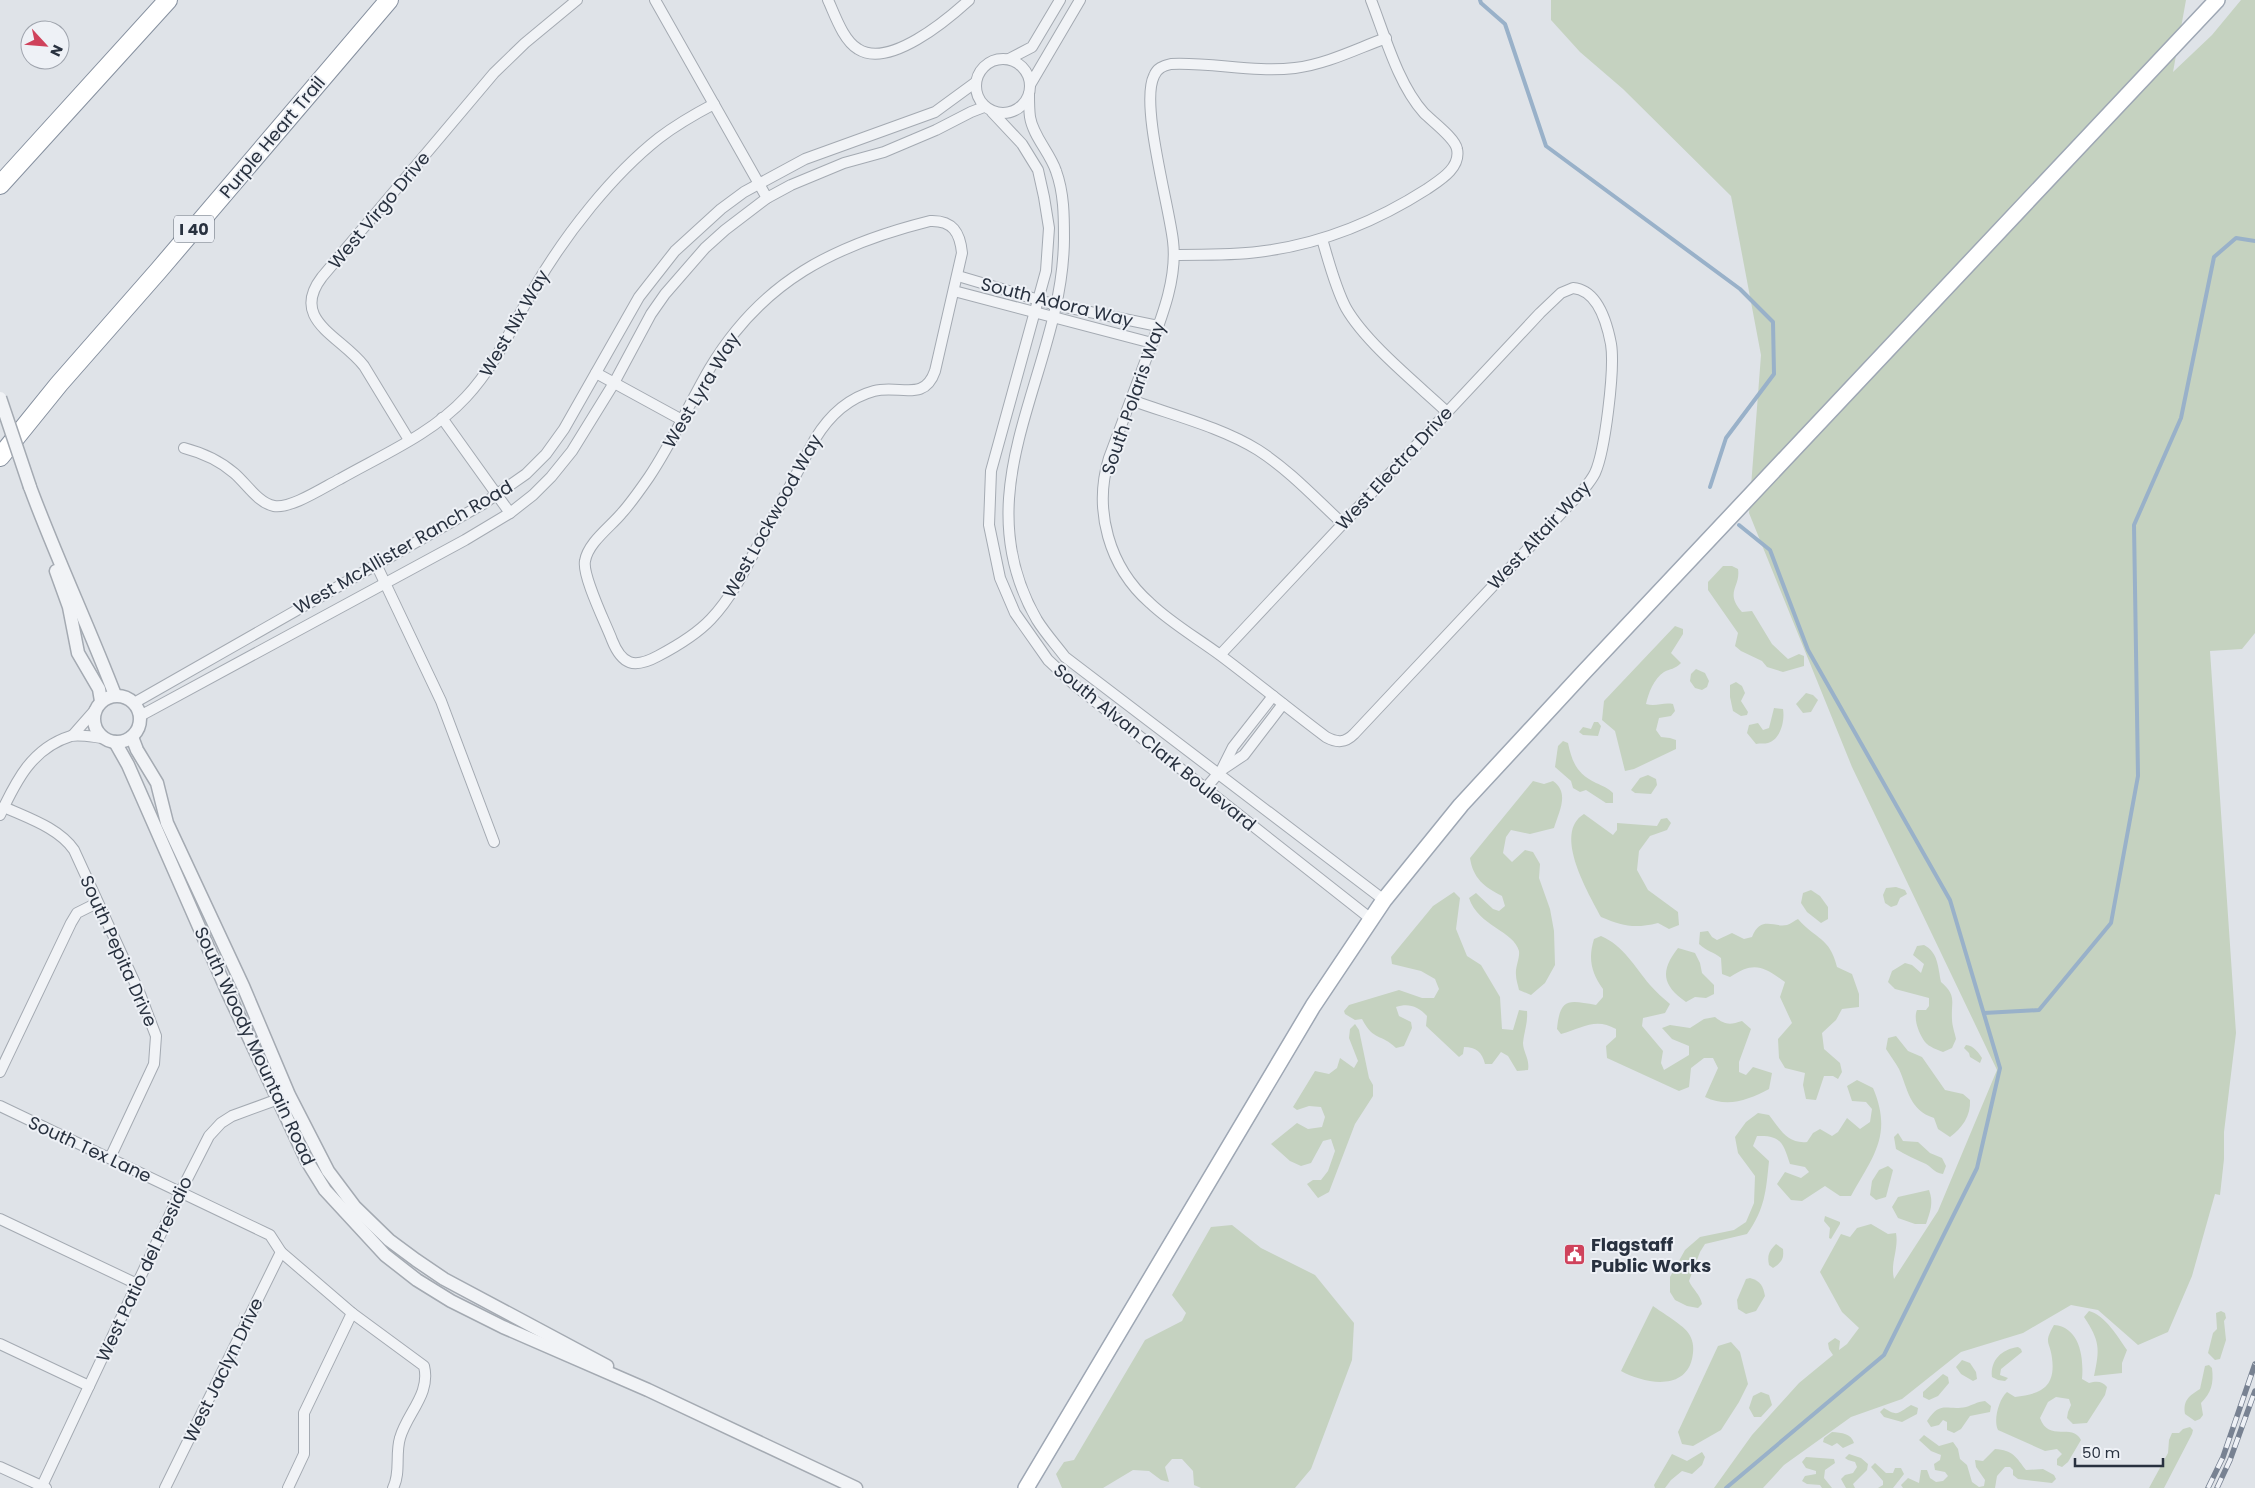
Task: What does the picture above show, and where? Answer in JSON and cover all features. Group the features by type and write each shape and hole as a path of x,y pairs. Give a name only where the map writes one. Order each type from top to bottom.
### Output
{"highway":[{"path":"0,185 168,0"},
{"name":"Purple Heart Trail","path":"0,457 59,384 159,270 389,0"}],"main road":[{"path":"1026,1488 1313,1006 1384,900 1461,804 2217,0"}],"street":[{"name":"West Virgo Drive","path":"409,440 358,357 324,329 313,316 310,308 312,292 322,277 494,74 525,43 577,0"},
{"path":"655,0 767,198"},
{"path":"828,0 850,42 858,49 874,54 884,53 902,46 938,28 968,0"},
{"path":"1060,0 1032,47 1009,59 991,61 978,74 976,91 988,109 1001,114 1018,109 1080,0"},
{"path":"1174,255 1264,252 1322,239 1364,224 1410,200 1449,172 1458,156 1454,142 1424,112 1409,92 1371,0"},
{"name":"South Polaris Way","path":"1341,742 1326,737 1220,655 1159,612 1142,596 1124,574 1111,546 1104,512 1104,477 1158,326 1169,286 1174,255 1172,230 1152,118 1152,83 1154,75 1160,67 1177,64 1258,69 1294,68 1331,59 1386,38"},
{"path":"1009,59 1024,69 1029,90"},
{"name":"West McAllister Ranch Road","path":"134,702 376,564 496,494 526,474 546,454 564,429 623,322 654,275 702,225 721,209 759,184 806,159 935,112 976,82"},
{"name":"South Alvan Clark Boulevard","path":"1029,90 1030,118 1050,157 1060,184 1064,241 1056,305 1012,469 1007,510 1014,562 1038,622 1065,656 1220,771 1384,900"},
{"name":"West Nix Way","path":"184,448 216,460 233,472 262,501 268,505 283,507 326,486 409,440 442,418 466,398 485,375 503,349 536,285 553,258 594,204 637,158 659,138 714,104"},
{"name":"South Alvan Clark Boulevard","path":"988,109 1022,144 1038,170 1049,228 1046,271 991,471 989,525 1000,578 1015,613 1048,660 1077,687 1371,919"},
{"name":"West McAllister Ranch Road","path":"140,716 510,513 533,495 572,451 614,383 651,314 677,280 705,248 767,198 826,170 884,152 936,130 970,112 988,109"},
{"name":"West Lyra Way","path":"628,662 621,657 616,649 585,571 585,559 590,548 620,515 649,478 725,346 762,302 783,284 831,255 872,238 930,221 938,221 953,226 958,233 961,246 958,276"},
{"path":"1322,239 1337,288 1354,320 1367,336 1447,412"},
{"path":"954,291 958,276"},
{"name":"South Adora Way","path":"958,276 1056,305 1158,326"},
{"name":"West Electra Drive","path":"1220,655 1540,314 1561,294 1573,288"},
{"name":"West Altair Way","path":"1341,742 1350,738 1584,489 1596,472 1606,427 1611,344 1595,299 1584,291 1573,288"},
{"name":"South Adora Way","path":"954,291 1152,343"},
{"name":"West Lockwood Way","path":"628,662 642,663 677,646 702,628 721,608 743,574 822,426 838,409 858,397 876,390 917,391 924,388 933,378 954,291"},
{"path":"596,373 682,420"},
{"path":"0,398 54,551 90,630 115,695"},
{"path":"1131,400 1236,439 1258,450 1279,466 1342,523"},
{"path":"442,418 510,513"},
{"path":"54,551 55,568 69,607 78,653 99,689 94,726 109,740"},
{"path":"376,564 441,701 494,842"},
{"path":"2,811 15,782 35,757 51,745 73,736 98,706 115,695 134,702 140,716 140,724 132,738 109,740 73,736"},
{"path":"1206,789 1220,771 1233,747 1273,696"},
{"path":"1220,771 1244,755 1283,704"},
{"name":"South Woody Mountain Road","path":"132,738 157,783 167,823 243,986 290,1095 328,1171 355,1207 389,1240 444,1279 583,1352 648,1390"},
{"name":"South Woody Mountain Road","path":"109,740 128,765 307,1162 325,1190 385,1255 417,1280 451,1301 562,1354 648,1390 856,1488"},
{"name":"South Pepita Drive","path":"2,811 59,834 68,840 140,994 156,1036 154,1064 110,1158"},
{"path":"0,1072 70,923 77,913 97,903"},
{"name":"West Patio del Presidio","path":"43,1488 180,1193 209,1136 221,1123 232,1116 290,1095"},
{"name":"South Tex Lane","path":"0,1106 270,1235 281,1252 352,1313 424,1366 426,1376 425,1387 399,1438 396,1484 393,1488"},
{"path":"0,1219 138,1284"},
{"name":"West Jaclyn Drive","path":"165,1488 281,1252"},
{"path":"288,1488 304,1454 304,1413 352,1313"},
{"path":"0,1344 89,1386"},
{"path":"0,1467 43,1488"}],"green space":[{"path":"1551,0 2186,0 2173,72 2212,35 2241,0 2255,0 2255,633 2242,649 2210,651 2236,1033 2224,1132 2224,1159 2220,1195 2215,1194 2192,1276 2168,1332 2138,1345 2098,1310 2071,1305 2023,1333 1961,1352 1902,1399 1851,1417 1784,1465 1763,1488 1714,1488 1752,1435 1799,1383 1833,1355 1828,1343 1835,1338 1840,1341 1839,1350 1847,1344 1859,1328 1842,1312 1820,1272 1841,1234 1850,1237 1857,1228 1871,1224 1888,1234 1896,1233 1897,1239 1893,1267 1894,1279 1938,1211 1997,1070 1852,767 1749,513 1761,355 1731,196 1623,89 1580,52 1551,20"},
{"path":"1723,566 1732,566 1738,569 1734,599 1742,612 1752,611 1772,644 1788,659 1799,654 1804,656 1804,666 1783,672 1767,667 1762,661 1735,646 1738,633 1708,590 1708,582"},
{"path":"1675,626 1683,629 1683,634 1671,653 1681,663 1657,678 1646,704 1673,704 1675,711 1671,716 1659,718 1656,730 1661,737 1676,740 1676,749 1634,769 1625,771 1615,731 1602,720 1604,701"},
{"path":"1696,669 1705,673 1709,681 1707,687 1702,690 1695,688 1690,681 1691,674"},
{"path":"1736,682 1742,686 1745,693 1741,701 1748,712 1747,715 1741,716 1733,711 1730,685"},
{"path":"1806,693 1813,695 1818,700 1811,712 1803,713 1796,704"},
{"path":"1774,708 1783,709 1783,724 1779,733 1776,738 1768,743 1756,744 1747,733 1749,725 1758,723 1763,730 1769,728"},
{"path":"1594,722 1598,722 1601,726 1598,736 1583,735 1579,732 1583,727 1591,729"},
{"path":"1563,741 1568,743 1576,767 1584,776 1613,793 1613,803 1606,803 1586,790 1580,792 1573,788 1571,781 1555,767 1558,746"},
{"path":"1648,775 1656,779 1657,785 1651,794 1635,793 1631,790 1640,778"},
{"path":"1533,781 1544,784 1553,781 1561,791 1562,803 1554,828 1530,834 1511,830 1506,837 1503,853 1512,862 1525,850 1533,852 1540,864 1539,878 1550,909 1554,931 1555,965 1545,983 1531,995 1519,990 1516,972 1519,951 1516,944 1487,922 1469,898 1476,893 1493,909 1499,911 1505,906 1502,896 1480,881 1471,865 1470,858"},
{"path":"1584,814 1613,835 1617,830 1617,823 1657,826 1661,819 1667,818 1671,823 1667,830 1650,836 1639,851 1637,870 1648,890 1678,912 1679,925 1669,929 1658,923 1629,926 1601,917 1582,879 1572,849 1571,835 1575,823"},
{"path":"1896,887 1905,890 1907,894 1900,898 1897,905 1891,907 1885,903 1883,895 1886,888"},
{"path":"1811,890 1820,896 1828,907 1828,919 1821,923 1807,912 1801,903 1803,893"},
{"path":"1454,892 1460,898 1456,929 1467,956 1481,965 1500,997 1502,1029 1513,1030 1519,1010 1527,1011 1523,1043 1528,1070 1517,1071 1508,1056 1501,1052 1492,1064 1485,1064 1480,1053 1472,1048 1464,1047 1463,1054 1459,1057 1426,1026 1427,1016 1413,1006 1396,1007 1399,1016 1411,1022 1412,1028 1404,1046 1396,1048 1370,1031 1362,1019 1355,1020 1345,1014 1344,1011 1349,1005 1399,990 1422,998 1434,998 1439,989 1435,979 1421,971 1392,964 1391,957 1433,906"},
{"path":"1798,919 1826,944 1834,957 1837,967 1852,974 1859,994 1859,1007 1842,1009 1836,1020 1822,1033 1824,1049 1840,1063 1842,1072 1838,1079 1833,1076 1824,1076 1816,1100 1806,1099 1803,1085 1805,1073 1785,1068 1779,1058 1778,1039 1792,1023 1780,997 1785,982 1764,969 1752,967 1730,977 1722,974 1721,958 1699,944 1700,932 1708,931 1717,940 1732,933 1744,939 1752,937 1759,926 1764,924 1787,925"},
{"path":"1601,936 1616,945 1652,988 1670,1004 1665,1013 1643,1018 1642,1026 1663,1051 1661,1063 1664,1070 1689,1055 1689,1046 1672,1039 1662,1028 1670,1025 1690,1028 1704,1019 1715,1017 1728,1024 1742,1021 1751,1029 1739,1062 1739,1072 1746,1075 1753,1067 1772,1073 1769,1089 1738,1101 1722,1102 1713,1100 1705,1097 1718,1068 1713,1058 1704,1058 1691,1068 1689,1087 1679,1091 1607,1058 1606,1046 1616,1037 1616,1029 1602,1024 1595,1024 1561,1034 1557,1029 1558,1018 1564,1006 1573,1002 1596,1005 1603,997 1603,989 1593,971 1591,959 1594,939"},
{"path":"1924,945 1935,956 1941,982 1949,991 1952,999 1952,1022 1956,1039 1952,1048 1943,1052 1925,1042 1917,1026 1917,1010 1926,1010 1929,1006 1929,998 1895,989 1888,982 1892,971 1905,963 1912,965 1921,973 1924,964 1913,955 1917,946"},
{"path":"1678,948 1695,953 1702,973 1714,985 1714,994 1706,998 1695,997 1686,1002 1672,990 1668,984 1666,971 1672,956"},
{"path":"1355,1024 1359,1030 1369,1078 1373,1085 1373,1096 1355,1124 1329,1192 1318,1198 1307,1184 1313,1180 1321,1180 1328,1171 1335,1151 1331,1139 1323,1141 1311,1163 1301,1166 1290,1161 1271,1144 1297,1123 1308,1129 1322,1127 1325,1117 1321,1107 1309,1106 1297,1110 1293,1107 1315,1071 1329,1074 1337,1068 1340,1058 1354,1068 1358,1061 1349,1038 1350,1029"},
{"path":"1896,1036 1908,1051 1922,1057 1945,1090 1963,1094 1970,1100 1969,1111 1965,1121 1950,1137 1938,1129 1934,1118 1919,1110 1910,1098 1899,1069 1886,1049 1888,1038"},
{"path":"1966,1045 1974,1048 1979,1054 1982,1058 1980,1063 1970,1057 1964,1048"},
{"path":"1857,1080 1873,1088 1879,1104 1881,1132 1873,1157 1851,1196 1840,1196 1825,1186 1802,1201 1791,1200 1777,1184 1785,1172 1801,1178 1809,1172 1805,1167 1790,1164 1783,1146 1776,1139 1757,1136 1753,1146 1769,1161 1765,1191 1758,1216 1747,1234 1705,1244 1689,1281 1700,1297 1702,1304 1698,1308 1687,1306 1675,1300 1670,1292 1670,1277 1685,1250 1700,1237 1734,1230 1746,1222 1754,1203 1755,1176 1738,1153 1735,1137 1746,1122 1758,1113 1769,1115 1785,1135 1794,1141 1800,1142 1807,1142 1813,1133 1820,1129 1832,1136 1838,1132 1847,1118 1860,1129 1870,1122 1872,1109 1866,1102 1852,1101 1847,1086"},
{"path":"1898,1133 1903,1141 1918,1142 1930,1153 1942,1158 1946,1166 1943,1174 1896,1149 1894,1137"},
{"path":"1888,1166 1893,1170 1886,1197 1876,1200 1870,1195 1872,1181 1879,1170"},
{"path":"1929,1190 1931,1203 1926,1224 1915,1224 1898,1218 1892,1207 1898,1197"},
{"path":"1825,1216 1840,1222 1831,1239 1829,1238 1830,1228 1824,1221"},
{"path":"1232,1225 1261,1248 1315,1275 1354,1323 1352,1360 1311,1469 1295,1488 1201,1488 1194,1485 1193,1471 1182,1459 1172,1459 1165,1467 1169,1482 1161,1480 1149,1471 1133,1470 1103,1488 1062,1488 1056,1474 1064,1462 1074,1460 1145,1340 1182,1321 1186,1313 1172,1295 1211,1227"},
{"path":"1776,1244 1783,1249 1783,1258 1773,1268 1769,1265 1768,1256"},
{"path":"1750,1278 1761,1284 1765,1296 1756,1311 1746,1314 1738,1309 1737,1300 1746,1279"},
{"path":"1653,1306 1683,1327 1693,1343 1693,1356 1688,1369 1681,1376 1662,1382 1640,1379 1621,1371"},
{"path":"2089,1311 2095,1313 2106,1322 2127,1350 2122,1363 2122,1373 2094,1376 2098,1352 2096,1339 2084,1317"},
{"path":"2221,1311 2225,1313 2226,1318 2224,1321 2226,1340 2220,1359 2215,1360 2208,1353 2213,1333 2217,1329 2216,1313"},
{"path":"2054,1325 2070,1331 2075,1337 2081,1353 2082,1379 2089,1383 2101,1383 2107,1387 2105,1395 2087,1423 2073,1424 2067,1418 2071,1405 2069,1399 2056,1397 2048,1402 2040,1418 2044,1425 2055,1431 2072,1432 2081,1440 2068,1462 2062,1467 2057,1465 2057,1459 2062,1454 2057,1449 2045,1451 1998,1430 1996,1421 1999,1404 2007,1392 2015,1397 2024,1396 2039,1391 2049,1383 2053,1368 2048,1339"},
{"path":"1731,1342 1740,1352 1748,1384 1721,1430 1693,1446 1682,1444 1678,1432 1718,1346"},
{"path":"2018,1347 2022,1352 2001,1369 2000,1375 2008,1378 2005,1381 1992,1377 1993,1365 1998,1356 2007,1350"},
{"path":"1962,1360 1970,1363 1976,1372 1977,1379 1973,1381 1961,1374 1956,1367"},
{"path":"2209,1365 2212,1368 2213,1374 2211,1388 2201,1403 2203,1415 2195,1421 2185,1414 2185,1405 2190,1396 2200,1389 2205,1366"},
{"path":"1943,1374 1948,1377 1949,1383 1938,1396 1929,1400 1923,1397 1923,1392"},
{"path":"1761,1392 1769,1395 1772,1405 1761,1417 1754,1417 1749,1408 1753,1396"},
{"path":"1985,1401 1991,1406 1990,1412 1970,1416 1961,1429 1954,1433 1947,1430 1947,1422 1943,1420 1939,1425 1931,1427 1927,1421 1940,1408 1966,1407"},
{"path":"1911,1405 1918,1408 1917,1414 1902,1422 1884,1417 1880,1412 1884,1408 1898,1413"},
{"path":"2190,1427 2193,1430 2192,1434 2164,1488 2149,1488 2168,1453 2169,1440 2172,1433 2179,1433 2183,1429"},
{"path":"1832,1432 1848,1435 1854,1443 1843,1448 1837,1443 1832,1446 1823,1442 1824,1438"},
{"path":"1924,1435 1939,1446 1953,1442 1958,1449 1960,1459 1967,1465 1972,1482 1979,1487 1984,1486 1985,1480 1976,1467 1975,1460 1983,1461 1995,1449 2010,1453 2017,1458 2026,1470 2043,1469 2054,1475 2056,1479 2052,1483 2018,1479 2013,1475 2013,1470 2010,1467 2005,1467 1997,1476 1995,1488 1903,1488 1901,1485 1908,1478 1919,1483 1921,1470 1927,1470 1930,1478 1936,1482 1943,1481 1948,1476 1945,1472 1935,1470 1934,1464 1940,1460 1941,1455 1931,1451 1919,1440"},
{"path":"1702,1452 1705,1457 1702,1465 1692,1474 1682,1471 1665,1488 1655,1488 1654,1485 1672,1454 1687,1461"},
{"path":"1849,1454 1861,1458 1868,1464 1867,1470 1853,1484 1855,1488 1846,1488 1841,1479 1845,1475 1853,1473 1857,1467 1855,1462 1845,1458"},
{"path":"1806,1457 1834,1459 1835,1463 1825,1470 1824,1478 1832,1488 1822,1488 1820,1485 1807,1484 1802,1481 1805,1476 1816,1474 1816,1471 1806,1468 1802,1462"},
{"path":"1875,1463 1886,1473 1893,1473 1895,1468 1901,1468 1904,1474 1893,1488 1878,1488 1883,1485 1883,1481 1871,1467"}],"waterway":[{"path":"1480,0 1505,24 1546,146 1740,289 1773,322 1774,374 1726,438 1710,487"},
{"path":"1984,1013 2039,1010 2111,923 2138,776 2134,525 2181,418 2214,257 2236,238 2255,241"},
{"path":"1726,1488 1884,1355 1977,1168 2000,1068 1950,900 1808,650 1770,550 1739,525"}],"railway":[{"path":"2208,1488 2223,1457 2255,1364"},
{"path":"2217,1488 2230,1460 2255,1391"}],"place":[{"name":"Flagstaff Public Works","path":"1575,1254"}]}
